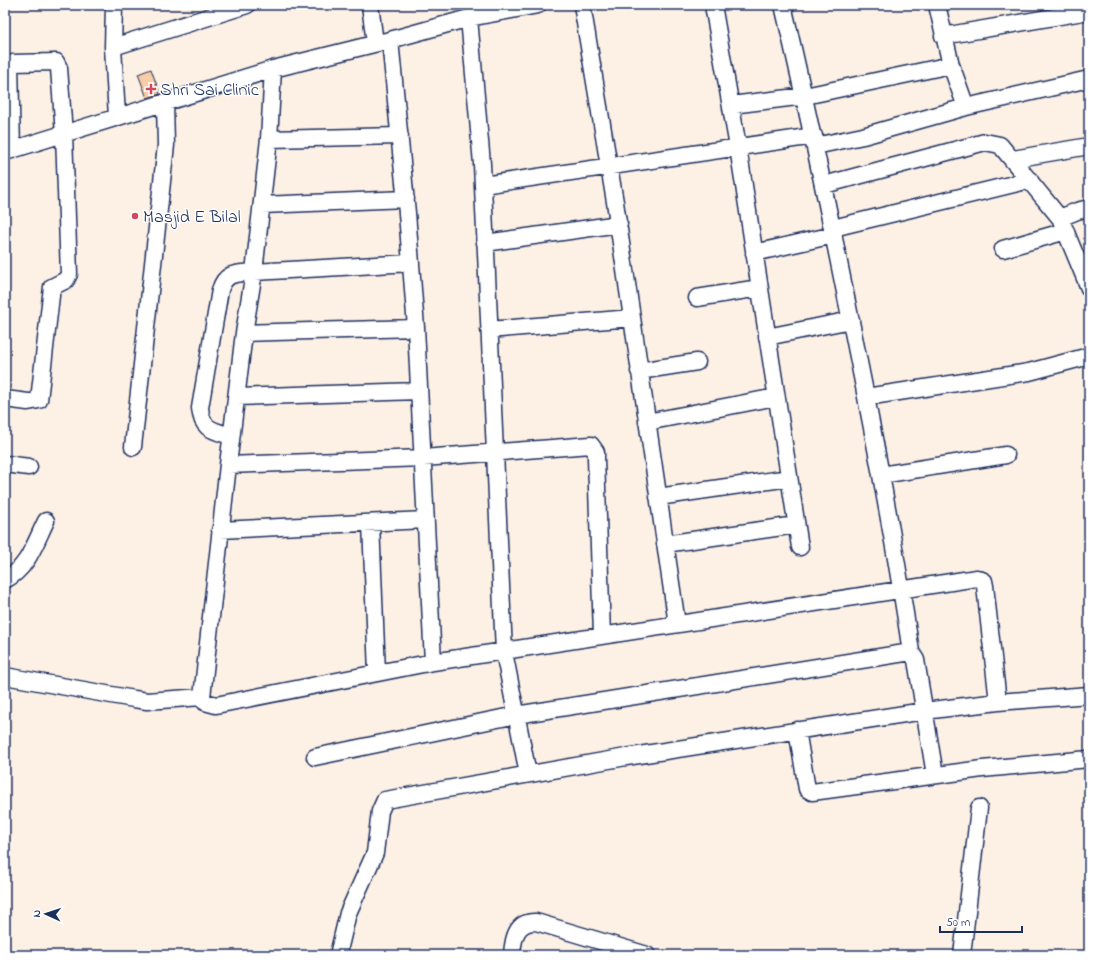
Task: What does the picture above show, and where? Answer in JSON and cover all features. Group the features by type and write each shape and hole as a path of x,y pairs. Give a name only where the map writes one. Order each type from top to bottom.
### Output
{"street":[{"path":"114,5 113,47 117,117"},
{"path":"113,47 247,5"},
{"path":"370,5 382,41 400,136 416,328 433,662"},
{"path":"5,399 28,402 39,400 52,288 66,280 69,274 64,134 59,68 56,62 14,63 10,65 8,151 64,134 165,102 273,69 468,18 538,5"},
{"path":"582,5 619,224 677,624"},
{"path":"713,5 738,147 800,547"},
{"path":"783,5 805,96 834,231 881,475 912,652 916,660 935,775"},
{"path":"937,5 943,36 951,65 966,107"},
{"path":"943,36 1089,11"},
{"path":"468,18 483,185 504,652 528,774"},
{"path":"731,105 805,96 951,65"},
{"path":"273,69 269,139 262,205 254,272 244,333 220,530 202,697 205,702 210,705 216,705 433,662 977,578 984,581 998,702"},
{"path":"483,185 609,165 738,147 863,136 966,107 1089,79"},
{"path":"133,447 166,145 165,102"},
{"path":"269,139 400,136"},
{"path":"824,185 985,142 1000,145 1030,180 1063,225 1086,272 1089,288"},
{"path":"1013,159 1089,146"},
{"path":"754,253 1030,180"},
{"path":"262,205 406,199"},
{"path":"1002,249 1063,225 1077,211 1089,208"},
{"path":"485,243 619,224"},
{"path":"231,436 216,432 205,426 201,418 200,408 222,282 231,274 411,262"},
{"path":"697,298 759,288"},
{"path":"489,330 632,318"},
{"path":"767,337 851,320"},
{"path":"244,333 416,328"},
{"path":"866,397 1029,372 1089,356"},
{"path":"640,371 697,362"},
{"path":"236,397 419,391"},
{"path":"647,422 776,397"},
{"path":"228,465 423,458 586,444 593,448 596,458 602,635"},
{"path":"881,475 1006,455"},
{"path":"5,464 29,466"},
{"path":"658,497 789,478"},
{"path":"220,530 425,520"},
{"path":"5,580 19,571 24,564 46,521"},
{"path":"371,523 377,673"},
{"path":"665,544 796,525"},
{"path":"315,757 516,715 912,652"},
{"path":"5,676 134,700 202,697"},
{"path":"338,955 348,914 375,853 380,810 385,800 626,757 924,711 998,702 1089,695"},
{"path":"797,730 807,789 812,792 1046,761 1089,759"},
{"path":"962,955 979,808"},
{"path":"512,955 516,933 522,924 528,921 536,922 647,955"}],"building":[{"path":"151,69 160,94 147,98 138,74"}],"place":[{"name":"Shri Sai Clinic","path":"151,89"},
{"name":"Masjid E Bilal","path":"135,216"}]}
